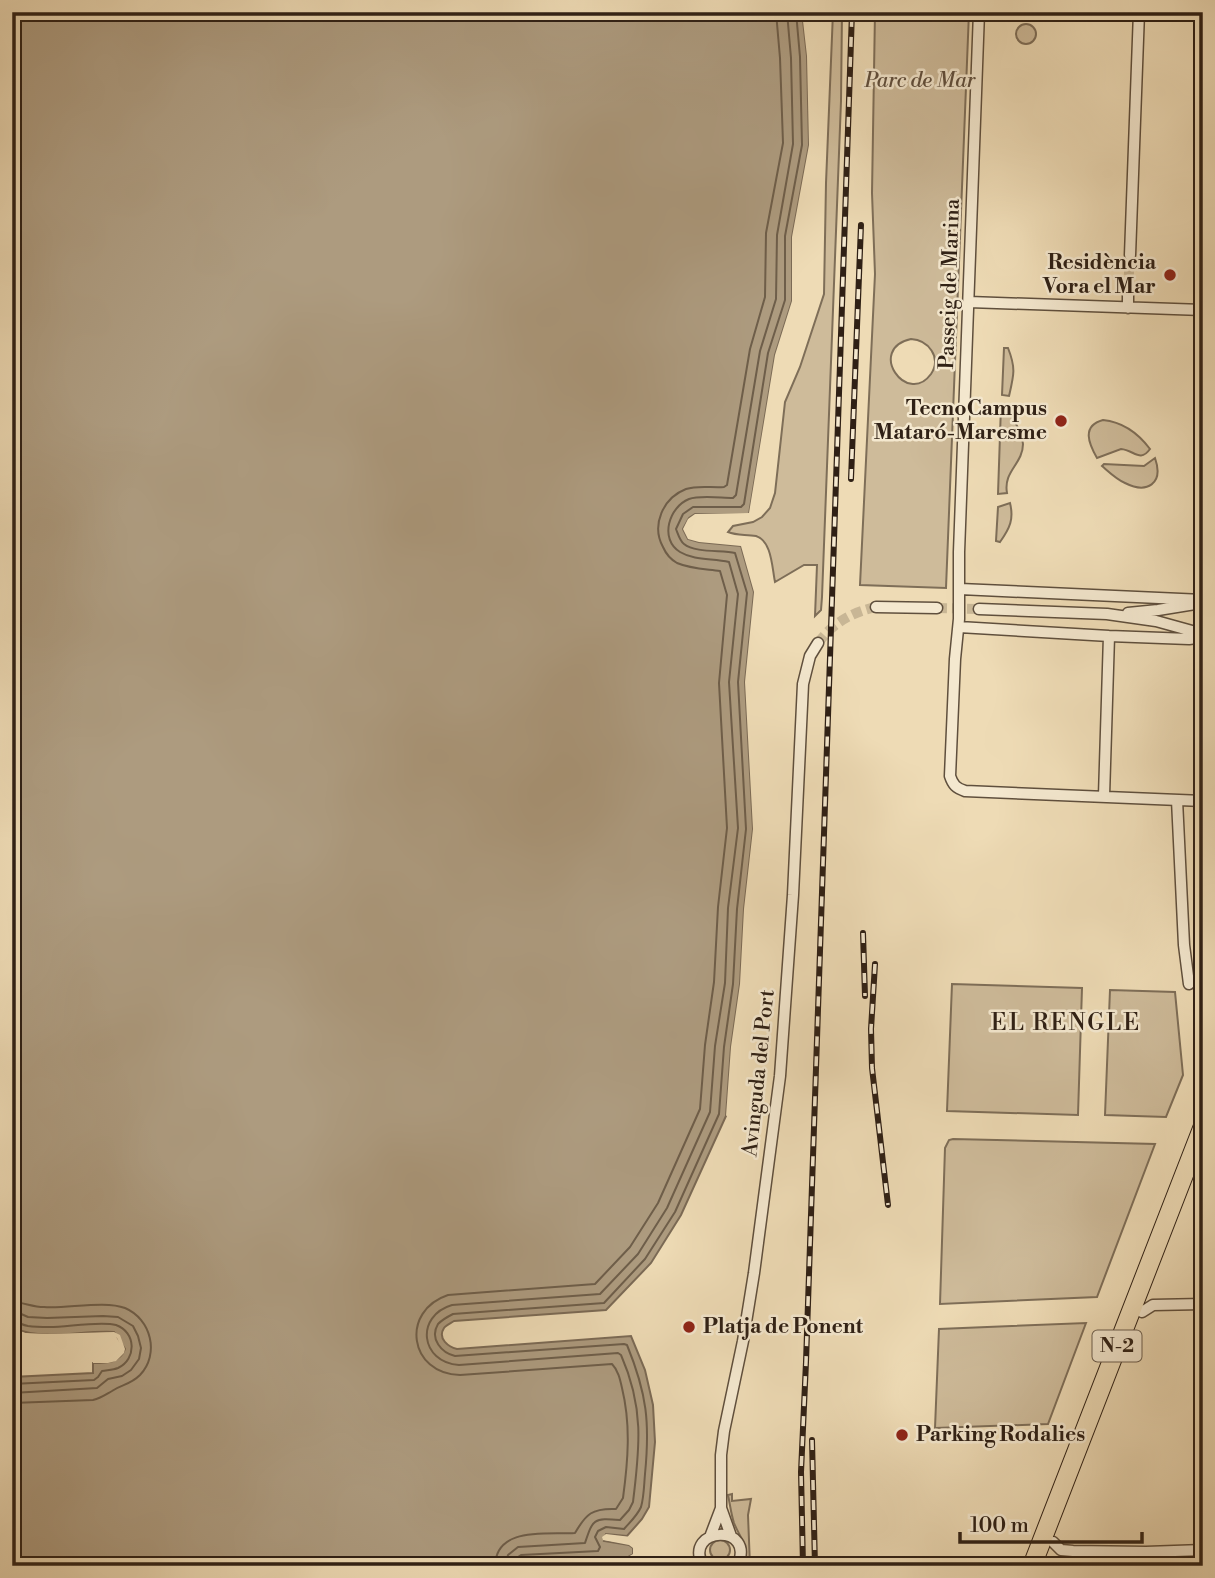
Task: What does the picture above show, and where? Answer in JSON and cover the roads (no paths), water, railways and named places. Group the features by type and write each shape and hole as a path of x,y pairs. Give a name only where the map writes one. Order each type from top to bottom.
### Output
{"main road":[{"name":"N-2","path":"1032,1566 1203,1126"},
{"name":"N-2","path":"1044,1566 1203,1156"}],"street":[{"name":"Passeig de Marina","path":"979,12 959,538 959,627 950,776 953,784 965,791 1104,796"},
{"path":"1130,255 1139,12"},
{"path":"1128,290 1128,308"},
{"path":"969,302 1203,310"},
{"path":"960,589 1203,601"},
{"path":"1107,614 1158,610 1203,601"},
{"path":"876,607 937,608"},
{"path":"979,609 1107,614 1156,621 1203,636"},
{"path":"959,627 1189,639 1203,636"},
{"path":"1109,636 1104,796 1203,801"},
{"name":"Avinguda del Port","path":"738,1565 741,1558 739,1546 731,1536 721,1508 720,1476 724,1431 754,1273 780,1076 793,895 803,684 810,656 818,643"},
{"path":"1177,800 1184,945 1189,984"},
{"path":"1142,1312 1153,1305 1203,1304"},
{"name":"Avinguda del Port","path":"703,1566 699,1555 701,1548 709,1537 721,1508"},
{"path":"709,1537 720,1534 731,1536"},
{"path":"1053,1542 1061,1550 1203,1550"},
{"path":"1146,1552 1147,1566"}],"water":[{"path":"12,12 802,12 807,56 809,145 792,237 792,301 775,355 749,514 695,514 689,518 683,529 688,539 741,546 754,592 745,682 753,829 726,1116 681,1215 651,1263 606,1310 454,1321 442,1332 445,1342 457,1349 631,1336 645,1370 653,1405 655,1442 649,1507 627,1536 606,1534 604,1541 629,1545 633,1548 633,1554 628,1557 454,1566 12,1566 12,1377 93,1373 93,1363 116,1360 125,1349 114,1332 39,1334 16,1329 12,1319"}],"tunnel":[{"path":"1128,290 1130,255"},
{"path":"818,643 844,619 876,607"},
{"path":"937,608 979,609"}],"railway":[{"path":"803,1566 801,1472 852,12"},
{"path":"851,479 861,225"},
{"path":"863,933 865,996"},
{"path":"875,964 871,1029 872,1068 888,1205"},
{"path":"812,1440 815,1566"}],"place":[{"name":"Residència Vora el Mar","path":"1170,275"},
{"name":"TecnoCampus Mataró-Maresme","path":"1061,421"},
{"name":"Platja de Ponent","path":"689,1327"},
{"name":"Parking Rodalies","path":"902,1435"}],"district":[{"name":"EL RENGLE","path":"1066,1023"}],"park label":[{"name":"Parc de Mar","path":"920,81"}]}
